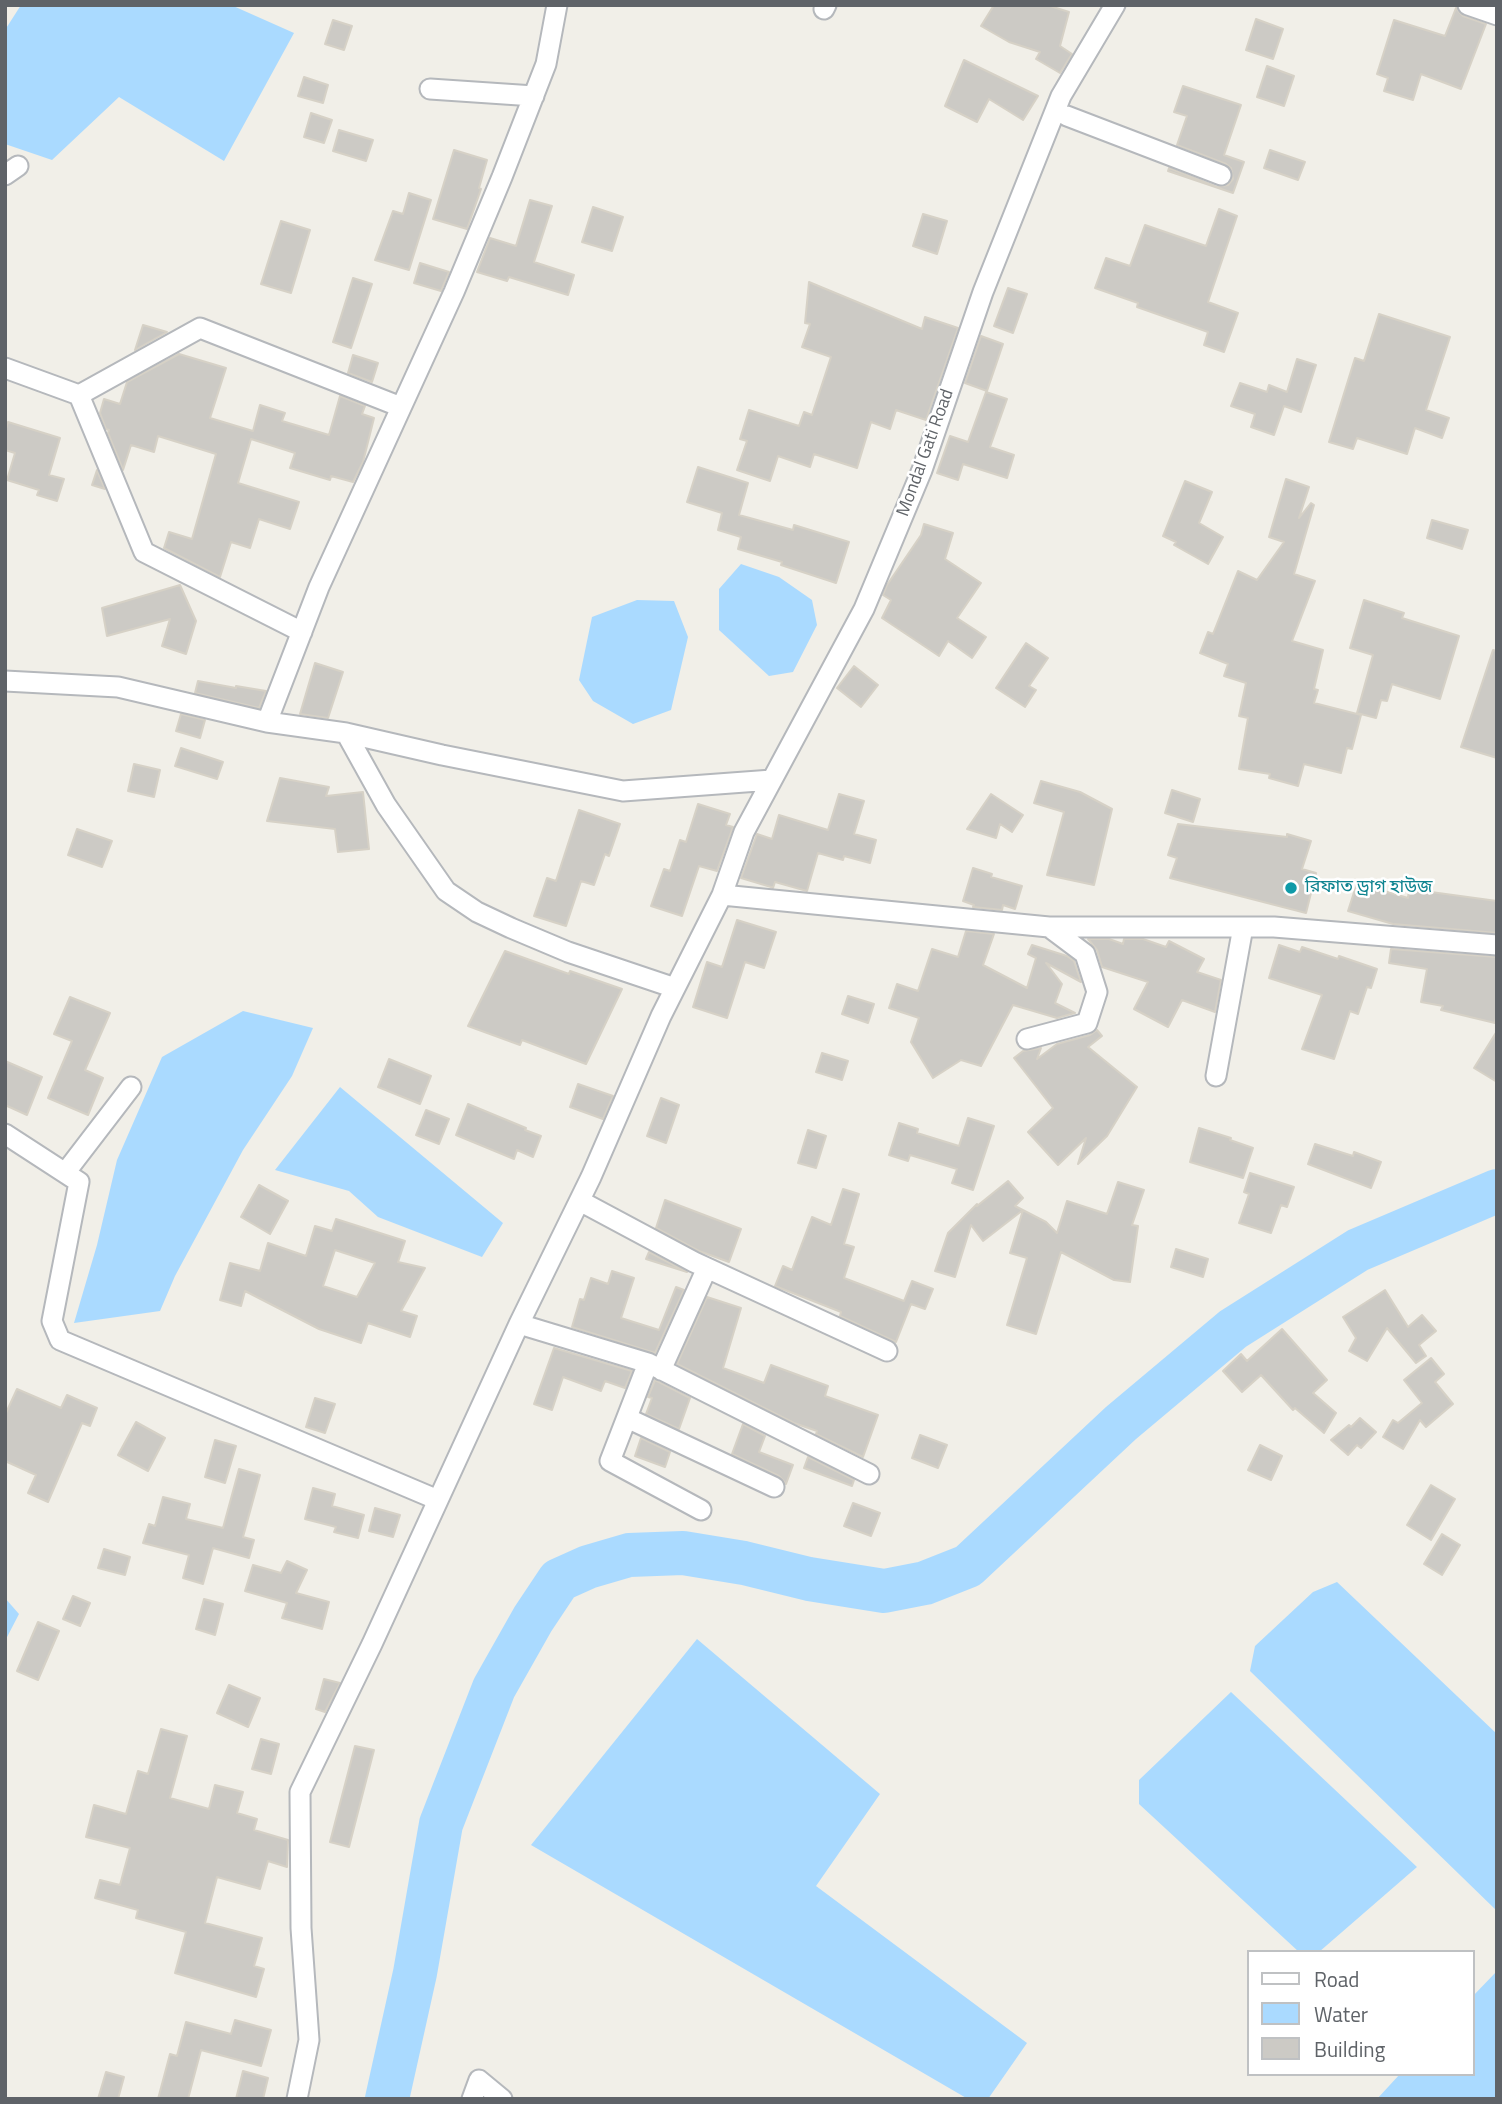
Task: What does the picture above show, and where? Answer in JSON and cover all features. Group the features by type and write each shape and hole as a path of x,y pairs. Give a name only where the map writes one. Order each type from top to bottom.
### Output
{"street":[{"path":"267,722 319,587 470,253 534,96 546,64 557,5"},
{"name":"Mondal Gati Road","path":"297,2099 309,2040 301,1928 300,1792 372,1644 519,1324 580,1200 675,988 722,895 744,832 864,609 922,470 984,292 1061,96 1115,5"},
{"path":"1468,5 1497,15"},
{"path":"430,89 534,96"},
{"path":"1067,116 1221,175"},
{"path":"79,395 200,328 401,407"},
{"path":"5,369 79,395 144,552 302,632"},
{"path":"5,681 118,687 267,722 345,733 623,791 772,780"},
{"path":"345,733 386,805 446,891 477,912 511,928 568,952 675,988"},
{"path":"722,895 1049,926 1274,927 1497,945"},
{"path":"1027,1039 1087,1023 1097,992 1085,954 1049,926"},
{"path":"1216,1076 1243,927"},
{"path":"65,1172 131,1087"},
{"path":"5,1134 79,1182 52,1321 60,1340 438,1500"},
{"path":"580,1200 707,1268 887,1352"},
{"path":"701,1510 610,1461 627,1418 707,1268"},
{"path":"519,1324 655,1366 869,1474"},
{"path":"627,1418 774,1487"},
{"path":"472,2099 478,2080 502,2099"}],"water":[{"path":"21,5 231,5 294,33 224,161 119,97 52,160 5,144 5,30"},
{"path":"741,564 779,577 812,600 817,625 793,672 769,676 719,630 719,589"},
{"path":"637,600 674,601 688,637 671,710 633,724 593,701 579,680 592,617"},
{"path":"243,1011 313,1028 292,1076 243,1150 175,1276 160,1311 74,1323 97,1245 117,1160 162,1057"},
{"path":"340,1087 503,1223 482,1257 378,1217 349,1191 275,1170"},
{"path":"1337,1582 1497,1734 1497,1911 1250,1671 1255,1646 1313,1592"},
{"path":"5,1598 19,1614 5,1641"},
{"path":"697,1639 880,1794 816,1886 1027,2043 988,2099 968,2099 531,1845"},
{"path":"1231,1692 1417,1867 1321,1950 1297,1950 1139,1804 1139,1780"},
{"path":"1497,1971 1497,2099 1377,2099 1398,2076 1474,2076 1474,1995"}],"building":[{"path":"994,5 1047,5 1069,12 1060,46 1072,54 1060,73 1036,59 1040,52 1009,42 981,26"},
{"path":"1456,8 1463,16 1486,24 1461,89 1421,74 1413,100 1384,91 1388,78 1377,74 1394,20 1445,36"},
{"path":"1256,19 1283,29 1273,59 1246,50"},
{"path":"333,20 352,26 344,50 325,44"},
{"path":"964,60 1038,96 1023,120 989,99 977,122 945,106"},
{"path":"1267,66 1294,76 1284,106 1257,97"},
{"path":"304,77 328,85 323,103 298,96"},
{"path":"1183,86 1241,105 1224,155 1244,162 1233,193 1168,171 1169,168 1217,187 1228,185 1233,179 1231,168 1226,164 1177,145 1187,116 1174,112"},
{"path":"311,113 332,120 324,143 304,137"},
{"path":"339,130 373,140 366,161 333,151"},
{"path":"454,150 487,160 479,188 481,189 467,229 433,219"},
{"path":"1270,150 1305,162 1298,180 1264,168"},
{"path":"409,193 431,200 409,270 375,260 393,211 403,214"},
{"path":"530,200 552,206 534,262 574,275 568,295 509,277 507,281 477,272 490,238 516,246"},
{"path":"593,207 623,217 612,251 582,242"},
{"path":"1219,209 1237,216 1208,302 1238,313 1224,352 1204,345 1208,332 1137,307 1138,303 1095,288 1106,258 1130,266 1145,225 1206,246"},
{"path":"923,214 947,221 937,254 913,246"},
{"path":"281,221 310,230 291,293 261,284"},
{"path":"420,263 449,272 441,291 414,283"},
{"path":"353,278 372,284 351,348 333,342"},
{"path":"809,282 922,329 925,317 958,328 926,420 896,410 890,429 871,422 857,468 814,454 810,467 778,456 770,481 737,470 747,441 740,439 749,410 799,426 804,412 812,415 831,357 802,347 810,324 805,323"},
{"path":"1008,288 1027,294 1013,333 994,326"},
{"path":"1379,314 1450,337 1426,410 1449,418 1442,438 1415,428 1407,454 1357,438 1353,449 1329,442 1355,358 1364,361"},
{"path":"143,325 167,332 135,350"},
{"path":"981,336 1003,344 987,391 965,383"},
{"path":"179,354 226,368 210,418 253,431 260,405 285,413 282,421 329,435 340,396 365,406 362,414 374,418 363,462 353,482 331,476 330,480 290,468 295,453 251,439 238,483 299,502 290,529 259,519 250,548 231,542 220,577 164,548 169,532 192,539 216,454 158,436 154,452 131,445 123,470 100,413 104,399 120,404 127,382"},
{"path":"353,355 378,363 372,382 348,373"},
{"path":"1297,359 1316,365 1301,412 1284,406 1274,435 1251,427 1255,414 1231,406 1240,383 1267,392 1269,385 1287,392"},
{"path":"986,392 1007,399 990,447 1014,455 1007,478 963,464 958,480 937,473 950,436 968,442"},
{"path":"8,422 60,438 49,475 64,479 57,501 37,495 39,490 7,480 15,453 5,450"},
{"path":"698,467 748,483 739,515 793,530 794,525 849,542 836,583 781,565 782,562 738,549 741,537 718,530 722,513 687,502"},
{"path":"97,470 105,489 92,485"},
{"path":"1286,479 1309,487 1299,518 1311,503 1314,505 1294,574 1315,581 1292,641 1323,650 1314,689 1318,690 1314,703 1361,715 1352,749 1347,748 1341,773 1304,764 1298,786 1269,778 1270,774 1239,769 1248,718 1239,716 1246,683 1224,676 1228,664 1200,653 1208,632 1213,634 1238,571 1257,580 1284,542 1269,537"},
{"path":"1185,481 1212,492 1199,523 1223,537 1208,564 1163,536"},
{"path":"1432,520 1468,530 1462,549 1427,538"},
{"path":"924,524 953,533 945,559 981,583 957,618 986,637 972,658 948,641 939,656 882,618 891,600 883,595 887,585 921,535"},
{"path":"180,585 196,621 186,654 162,646 170,619 107,636 102,608"},
{"path":"1364,600 1404,613 1402,618 1459,636 1440,699 1392,684 1387,701 1381,700 1376,718 1357,713 1373,655 1350,648"},
{"path":"1026,643 1048,658 1029,686 1036,690 1025,707 996,688"},
{"path":"1493,650 1497,651 1497,758 1461,747"},
{"path":"315,663 343,672 328,718 300,714"},
{"path":"854,666 878,685 861,707 837,688"},
{"path":"198,681 266,691 259,708 195,693"},
{"path":"181,714 205,720 200,738 176,731"},
{"path":"181,748 223,762 217,779 175,766"},
{"path":"134,764 160,770 154,797 128,791"},
{"path":"280,778 329,787 326,796 363,792 369,849 338,852 335,829 267,821"},
{"path":"1041,781 1080,792 1112,809 1094,885 1047,875 1064,812 1034,803"},
{"path":"1172,790 1200,799 1193,822 1165,813"},
{"path":"839,794 864,801 854,834 876,840 870,863 844,856 843,860 818,853 807,891 775,882 773,888 741,878 757,834 772,839 779,815 828,830"},
{"path":"991,794 1023,815 1012,832 1000,824 996,838 967,829"},
{"path":"698,804 730,814 726,825 733,827 717,871 699,866 682,916 651,906 664,869 670,871 680,840 686,842"},
{"path":"579,810 620,824 609,856 605,854 594,885 581,881 566,926 534,916 547,878 556,881"},
{"path":"1178,824 1287,837 1287,834 1311,841 1302,869 1316,873 1306,913 1170,878 1177,858 1168,855"},
{"path":"77,829 112,841 102,867 68,855"},
{"path":"973,868 992,874 991,877 1022,886 1015,909 1003,905 1002,910 973,907 974,905 963,901"},
{"path":"1357,883 1408,898 1409,889 1497,901 1497,933 1393,924 1348,911"},
{"path":"737,920 776,932 764,968 745,962 727,1018 693,1007 707,962 722,967"},
{"path":"966,931 994,934 983,965 1027,988 1036,958 1028,954 1032,945 1067,956 1074,961 1081,982 1046,963 1062,984 1055,1003 1075,1013 1057,1018 1013,1005 981,1066 961,1060 933,1078 911,1042 919,1018 889,1008 897,984 918,991 932,949 958,957"},
{"path":"1088,939 1109,939 1123,944 1124,939 1143,939 1166,947 1169,941 1204,959 1197,972 1221,980 1215,1012 1182,1000 1168,1027 1134,1009 1148,982 1102,967 1097,950"},
{"path":"1279,945 1300,952 1302,947 1338,959 1339,956 1377,969 1371,988 1367,987 1358,1014 1350,1011 1334,1059 1302,1049 1322,995 1269,978"},
{"path":"1391,949 1497,957 1495,1023 1441,1010 1443,1006 1421,1002 1427,969 1389,963"},
{"path":"505,951 569,974 570,971 622,989 586,1064 522,1040 520,1045 468,1026"},
{"path":"848,996 874,1004 868,1023 842,1014"},
{"path":"70,997 110,1013 85,1070 103,1078 88,1115 48,1098 72,1041 54,1034"},
{"path":"1097,1030 1102,1036 1088,1047 1137,1087 1107,1136 1078,1164 1086,1138 1058,1165 1028,1132 1053,1108 1014,1058 1023,1051 1041,1048 1037,1059 1057,1044 1090,1035"},
{"path":"1497,1031 1497,1082 1474,1068"},
{"path":"822,1053 848,1061 842,1080 816,1072"},
{"path":"389,1059 431,1076 420,1104 378,1087"},
{"path":"5,1061 42,1077 27,1115 5,1105"},
{"path":"578,1084 613,1096 603,1119 570,1107"},
{"path":"661,1098 679,1105 666,1143 647,1136"},
{"path":"468,1104 541,1136 533,1157 517,1150 514,1159 456,1135"},
{"path":"426,1110 449,1119 439,1144 416,1135"},
{"path":"968,1118 994,1126 973,1190 952,1183 957,1169 910,1155 908,1161 889,1155 899,1123 918,1129 917,1133 959,1146"},
{"path":"1199,1128 1253,1148 1243,1178 1190,1162"},
{"path":"808,1130 826,1136 816,1168 798,1163"},
{"path":"1315,1144 1353,1156 1354,1152 1381,1162 1371,1188 1308,1164"},
{"path":"1250,1173 1294,1187 1287,1207 1281,1205 1271,1233 1239,1223 1249,1194 1244,1192"},
{"path":"1008,1181 1023,1198 1015,1206 1023,1210 983,1241 971,1225 955,1277 935,1271 948,1233 977,1204"},
{"path":"1118,1182 1144,1190 1132,1225 1138,1226 1130,1282 1114,1280 1061,1252 1036,1334 1007,1325 1027,1258 1010,1253 1023,1210 1046,1222 1057,1233 1067,1201 1107,1214"},
{"path":"259,1185 288,1201 270,1234 241,1217"},
{"path":"843,1189 859,1194 844,1244 854,1247 844,1278 904,1301 912,1281 933,1289 925,1309 911,1304 896,1342 840,1316 841,1312 775,1286 783,1266 792,1270 812,1217 831,1225"},
{"path":"665,1200 741,1229 729,1262 699,1251 656,1228"},
{"path":"336,1219 405,1241 398,1262 425,1268 401,1311 417,1316 410,1337 368,1323 361,1343 319,1329 245,1291 241,1306 220,1300 230,1263 260,1271 268,1243 306,1256 315,1226 332,1231","holes":["335,1250 375,1263 357,1297 323,1286"]},
{"path":"1176,1249 1208,1259 1203,1277 1171,1267"},
{"path":"649,1252 687,1272 646,1259"},
{"path":"612,1271 634,1278 621,1318 659,1330 676,1287 684,1290 655,1353 572,1327 580,1299 584,1300 591,1278 608,1284"},
{"path":"1385,1290 1408,1327 1422,1315 1436,1331 1419,1345 1426,1356 1416,1363 1387,1328 1367,1361 1349,1351 1356,1338 1343,1317"},
{"path":"707,1297 741,1308 723,1368 764,1383 771,1365 828,1386 825,1396 878,1415 863,1457 816,1434 817,1431 794,1423 677,1364"},
{"path":"1282,1329 1327,1380 1313,1393 1336,1413 1324,1433 1295,1408 1293,1410 1261,1375 1242,1392 1223,1371 1241,1354 1247,1361"},
{"path":"554,1348 632,1371 625,1388 605,1381 601,1391 563,1377 552,1410 534,1404"},
{"path":"1431,1358 1444,1374 1435,1382 1453,1404 1426,1427 1420,1420 1403,1449 1383,1437 1393,1420 1398,1423 1422,1403 1404,1380"},
{"path":"655,1380 690,1398 679,1429 646,1414 652,1398 648,1397"},
{"path":"17,1389 61,1408 67,1395 97,1408 90,1426 82,1423 48,1502 28,1493 36,1475 5,1461 5,1415"},
{"path":"315,1398 335,1404 325,1433 306,1427"},
{"path":"1360,1418 1376,1432 1361,1448 1357,1445 1348,1455 1331,1440"},
{"path":"136,1422 165,1438 148,1471 118,1455"},
{"path":"743,1424 765,1436 759,1452 793,1465 786,1484 779,1476 732,1454"},
{"path":"920,1435 947,1445 938,1468 912,1458"},
{"path":"641,1438 670,1452 665,1467 635,1456"},
{"path":"215,1440 236,1446 225,1483 205,1477"},
{"path":"1260,1445 1282,1456 1271,1480 1248,1470"},
{"path":"808,1457 854,1480 852,1486 804,1468"},
{"path":"239,1469 260,1475 243,1537 254,1540 249,1558 213,1548 203,1584 183,1578 189,1555 143,1543 149,1524 155,1526 163,1497 190,1504 186,1519 223,1528"},
{"path":"1431,1485 1455,1499 1431,1540 1407,1525"},
{"path":"313,1488 335,1494 332,1506 364,1515 358,1538 334,1532 336,1527 305,1519"},
{"path":"853,1503 880,1513 871,1536 844,1526"},
{"path":"375,1508 400,1515 393,1537 369,1531"},
{"path":"1442,1534 1460,1545 1442,1575 1424,1564"},
{"path":"104,1549 130,1557 125,1575 98,1568"},
{"path":"287,1561 307,1570 296,1593 329,1602 322,1629 282,1618 287,1603 245,1591 253,1565 281,1573"},
{"path":"73,1596 90,1603 80,1626 63,1619"},
{"path":"204,1599 223,1604 215,1635 196,1629"},
{"path":"38,1622 59,1631 38,1680 17,1671"},
{"path":"324,1679 340,1683 325,1712 316,1709"},
{"path":"229,1685 260,1698 248,1727 217,1713"},
{"path":"161,1729 187,1736 170,1798 209,1809 215,1785 243,1792 237,1813 257,1819 254,1830 288,1840 287,1867 268,1861 260,1889 217,1877 205,1923 262,1938 254,1966 264,1969 256,1997 175,1973 186,1932 136,1918 138,1910 95,1898 100,1880 120,1885 130,1848 86,1837 94,1805 126,1814 138,1771 148,1774"},
{"path":"261,1739 279,1744 271,1774 252,1769"},
{"path":"355,1746 374,1750 349,1847 330,1842"},
{"path":"235,2020 271,2030 261,2066 201,2050 188,2099 158,2099 170,2054 177,2056 186,2022 231,2034"},
{"path":"243,2071 268,2078 263,2099 236,2099"},
{"path":"106,2072 124,2077 118,2099 98,2099"}],"waterway":[{"path":"387,2099 415,1973 441,1824 494,1688 533,1619 559,1580 588,1567 629,1555 683,1553 744,1563 809,1579 884,1591 925,1583 968,1566 1121,1423 1233,1329 1358,1250 1497,1191"}],"place":[{"name":"রিফাত ড্রাগ হাউজ","path":"1291,888"}]}
